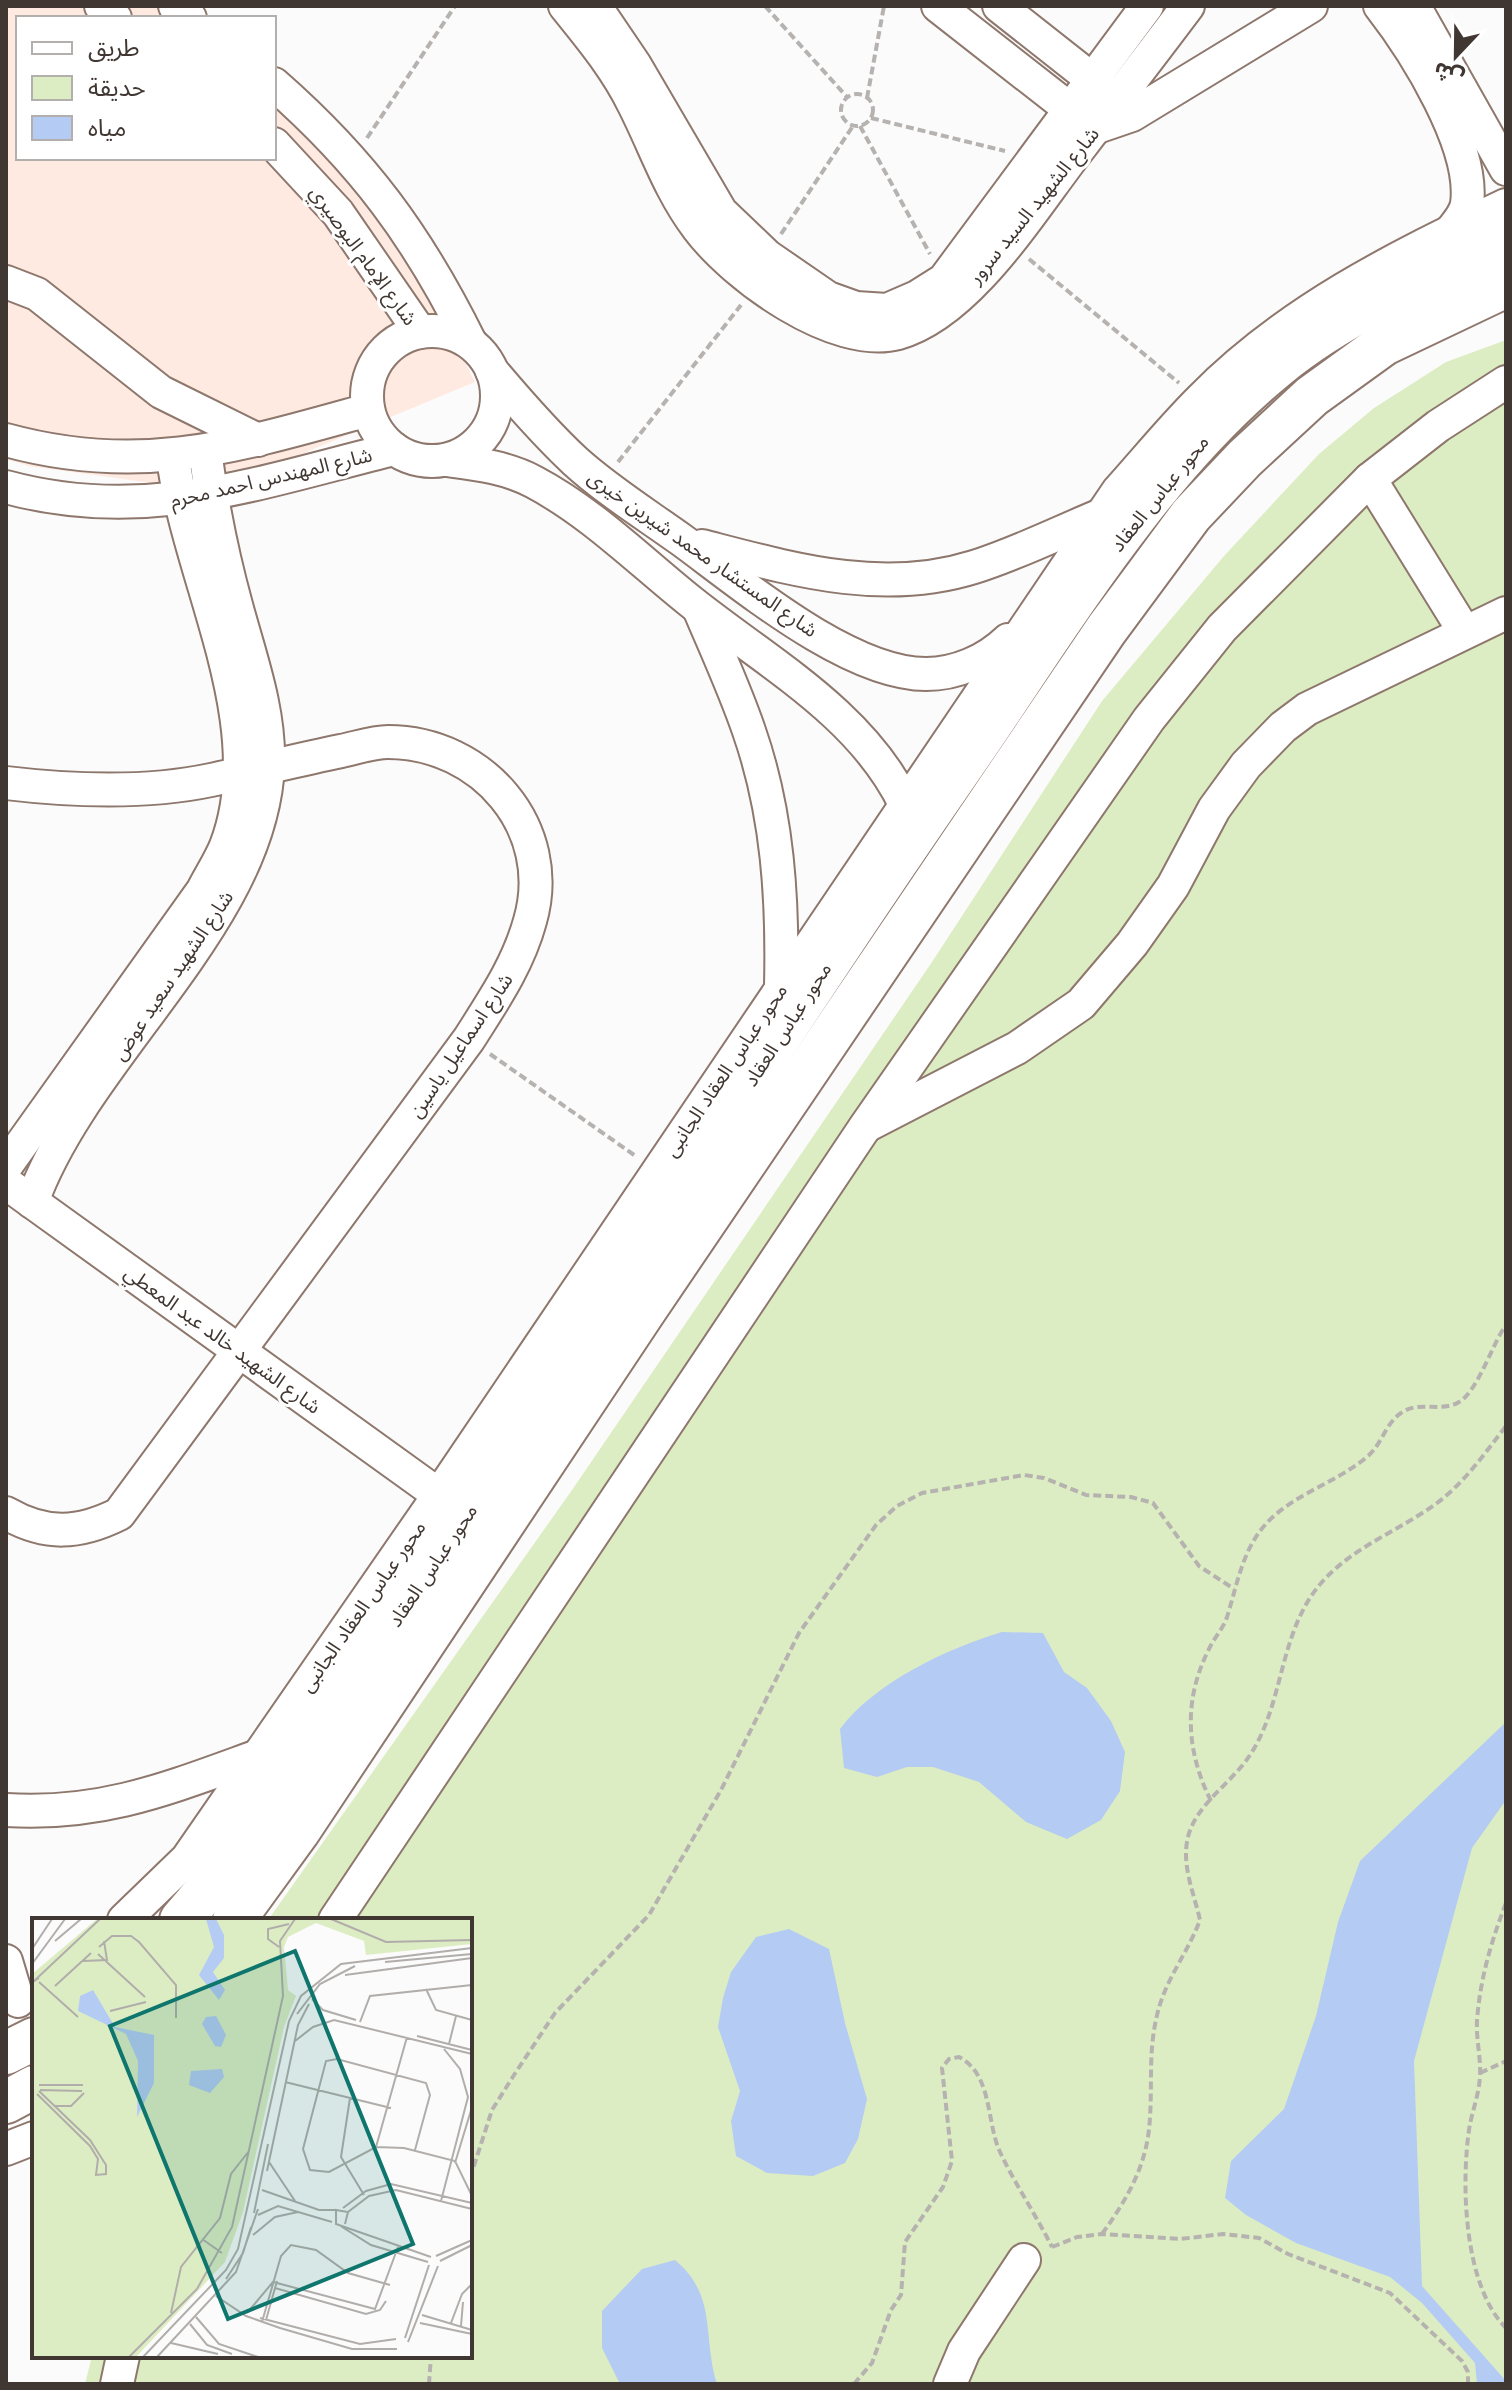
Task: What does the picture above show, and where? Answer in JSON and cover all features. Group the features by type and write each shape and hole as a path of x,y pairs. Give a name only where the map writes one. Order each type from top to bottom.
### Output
{"main road":[{"name":"محور عباس العقاد","path":"631,1301 851,905 1039,630 1222,417 1279,365 1456,247 1506,243"},
{"name":"محور عباس العقاد","path":"235,1918 298,1832 578,1379 631,1301 1106,630 1191,515 1245,458 1312,396 1384,344 1506,286"},
{"name":"محور عباس العقاد","path":"183,1918 226,1867 374,1620 578,1379"},
{"path":"6,2053 32,2040"},
{"path":"6,2102 32,2088"}],"street":[{"name":"شارع الشهيد السيد سرور","path":"565,6 605,56 626,91 674,193 698,229 720,252 856,308 887,310 944,280 1147,6"},
{"name":"شارع الشهيد السيد سرور","path":"595,6 635,65 721,212 763,270 818,322 858,334 897,333 932,317 962,293 1008,241 1188,6"},
{"path":"938,6 1094,128 1132,115 1311,6"},
{"path":"999,6 1117,99"},
{"path":"1380,6 1463,123 1506,169"},
{"path":"1414,6 1463,123 1467,207 1456,247"},
{"path":"276,86 353,160 413,236 470,342 492,371 496,408 490,426 479,441 446,460 410,457 394,449 382,438 368,410 370,375 377,360 396,342 420,332 438,331 470,342"},
{"name":"شارع الإمام البوصيري","path":"276,146 338,213 420,332"},
{"name":"محور عباس العقاد الجانبى","path":"126,1918 187,1859 258,1756 374,1620 439,1495 781,986 851,905 905,804 1039,630 1099,516 1200,400 1238,365 1321,302 1415,247 1456,247 1506,205"},
{"path":"6,282 37,294 161,392 258,440"},
{"name":"شارع المستشار محمد شيرين خيرى","path":"492,371 553,441 602,483 778,610 843,650 883,667 925,675 967,668 1039,630"},
{"path":"336,1918 865,1127 1149,719 1222,628 1370,479 1438,426 1506,382"},
{"name":"شارع المهندس احمد محرم","path":"6,440 83,456 173,457 258,440 368,410"},
{"name":"شارع المهندس احمد محرم","path":"6,487 82,502 178,501 394,449"},
{"name":"شارع الشهيد سعيد عوض","path":"6,1166 203,890 226,846 254,770 264,707 211,494 205,451"},
{"name":"شارع الشهيد سعيد عوض","path":"19,1192 229,893 260,817 254,770 233,706 203,579 178,501 173,457"},
{"name":"شارع المستشار محمد شيرين خيرى","path":"446,460 502,468 568,502 699,608 816,696 875,756 905,804"},
{"path":"1370,479 1464,631"},
{"path":"683,542 810,572 854,580 895,581 973,567 1099,516"},
{"path":"699,608 749,732 767,794 778,857 782,921 781,986"},
{"path":"865,1127 1017,1048 1081,1004 1132,944 1173,886 1214,809 1238,776 1283,727 1307,709 1506,613"},
{"name":"شارع اسماعيل ياسين","path":"6,783 96,790 151,788 385,742 424,745 459,757 490,779 515,808 532,855 536,880 532,918 507,980 469,1039 119,1514 93,1527 64,1532 34,1527 6,1513"},
{"name":"شارع الشهيد خالد عبد المعطي","path":"19,1192 439,1495"},
{"path":"6,1810 90,1808 142,1798 258,1756"},
{"path":"6,1961 19,2000"},
{"path":"6,2149 32,2139"},
{"path":"950,2384 964,2351 1038,2253"},
{"path":"117,2384 123,2358"}],"path":[{"path":"353,160 455,6"},
{"path":"765,6 847,97"},
{"path":"867,98 884,6"},
{"path":"861,94 867,98 872,104 871,118 860,126 853,126 842,117 842,103 847,97 861,94"},
{"path":"871,118 1035,159"},
{"path":"602,483 763,270 853,126"},
{"path":"860,126 944,280"},
{"path":"1008,241 1200,400"},
{"path":"469,1039 657,1172"},
{"path":"1211,1801 1197,1772 1190,1741 1191,1709 1197,1678 1226,1621 1242,1561 1256,1535 1276,1514 1348,1472 1372,1453 1387,1427 1402,1412 1423,1405 1444,1407 1459,1403 1470,1393 1506,1325"},
{"path":"1102,2234 1124,2203 1140,2168 1149,2131 1152,2046 1160,2001 1200,1920 1186,1865 1188,1836 1201,1810 1251,1754 1271,1712 1296,1622 1322,1583 1356,1551 1439,1502 1475,1468 1506,1426"},
{"path":"472,2172 492,2110 514,2075 555,2013 649,1915 721,1790 799,1633 876,1525 897,1506 922,1493 1024,1475 1086,1495 1131,1497 1153,1503 1199,1566 1234,1589"},
{"path":"1506,1903 1481,1980 1477,2025 1480,2073 1469,2128 1467,2167 1469,2233 1480,2285 1496,2318 1506,2328"},
{"path":"854,2384 872,2363 891,2310 901,2295 905,2242 943,2187 952,2161 942,2068 949,2059 959,2057 968,2062 992,2111 1000,2152 1038,2253 1077,2237 1102,2234 1180,2239 1223,2234 1259,2238 1313,2265 1390,2293 1462,2361 1468,2372 1468,2384"},
{"path":"1480,2073 1506,2061"},
{"path":"429,2384 431,2358"}],"shaded area":[{"path":"6,6 156,6 168,16 16,16 16,160 276,160 276,108 324,148 377,217 436,306 475,382 287,460 159,484 29,466 6,459"}],"green space":[{"path":"1506,340 1506,2384 85,2384 92,2358 472,2358 472,1918 269,1918 572,1490 932,962 1102,701 1224,556 1319,454 1374,408 1446,362"}],"water":[{"path":"1002,1632 1043,1633 1064,1672 1087,1688 1111,1721 1125,1752 1120,1791 1101,1820 1067,1839 1026,1822 979,1782 933,1767 907,1767 877,1777 844,1768 840,1729 872,1697 892,1682 936,1658"},
{"path":"1506,1722 1506,1800 1472,1848 1414,2061 1422,2286 1506,2381 1506,2384 1477,2384 1475,2363 1422,2303 1390,2277 1296,2243 1246,2215 1225,2198 1231,2161 1284,2109 1316,2016 1338,1922 1360,1861"},
{"path":"789,1929 829,1949 845,2023 867,2099 858,2139 845,2163 813,2176 767,2173 736,2156 731,2121 740,2091 718,2027 731,1972 756,1937"},
{"path":"675,2260 689,2274 703,2302 717,2384 620,2384 602,2348 602,2311 642,2269"}]}
